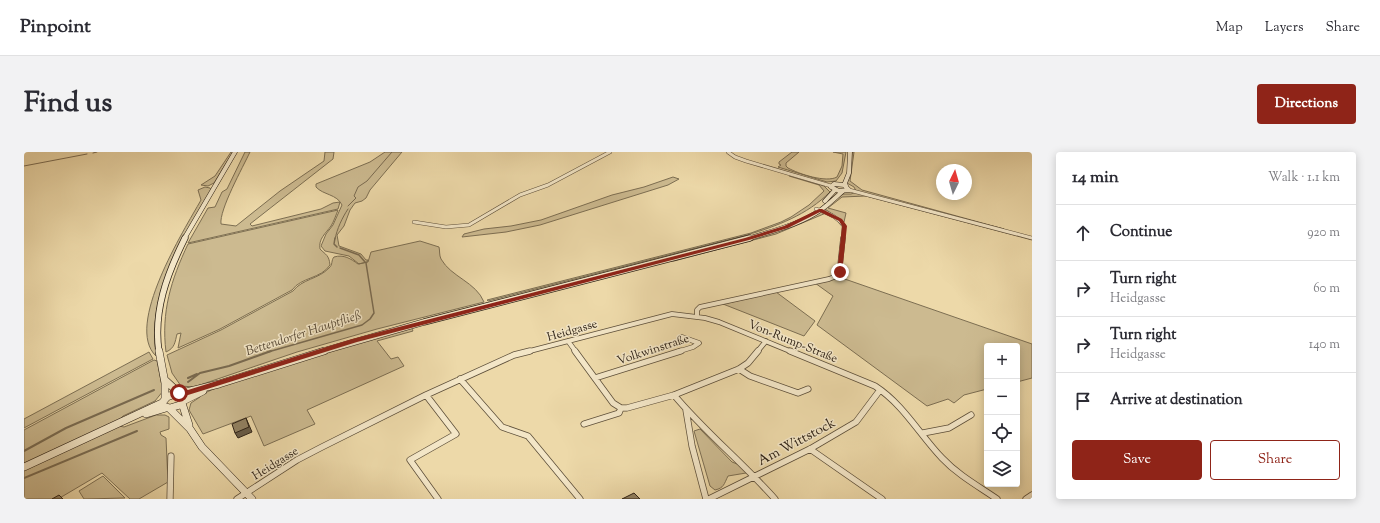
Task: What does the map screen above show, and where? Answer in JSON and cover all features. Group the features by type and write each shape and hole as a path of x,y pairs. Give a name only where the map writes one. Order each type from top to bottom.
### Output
{"street":[{"path":"235,152 182,244 171,269 158,315 158,336 160,357 166,380 165,404 190,429 202,447 249,496"},
{"path":"414,222 446,227 469,225 520,195 548,185 610,152"},
{"path":"728,152 735,157 746,161 832,185 838,184 1032,238"},
{"path":"732,152 740,157 832,185 835,190"},
{"path":"848,188 845,183 849,173 850,152"},
{"path":"838,184 841,182 849,166"},
{"path":"24,467 120,423 219,384 362,339 786,227 818,209 848,188"},
{"path":"835,190 843,191"},
{"path":"818,209 835,190"},
{"path":"697,317 697,310 700,308 829,279 839,275 844,226 841,220 818,209"},
{"name":"Heidgasse","path":"237,499 249,496 297,460 426,395 514,355 672,314 697,317"},
{"name":"Von-Rump-Straße","path":"697,317 719,322 867,382 893,399 954,469 996,499"},
{"name":"Volkwinstraße","path":"595,378 683,351 699,343 682,337"},
{"path":"568,342 614,403 621,408 631,407 674,395 739,369 748,363 766,341"},
{"path":"739,369 750,376 798,393 808,389"},
{"path":"460,379 502,427 528,436 580,499"},
{"path":"166,380 182,398 190,429"},
{"name":"Am Wittstock","path":"709,499 810,449 856,422 880,390"},
{"path":"165,404 171,395 182,398"},
{"path":"426,395 456,434 410,460 438,499"},
{"path":"674,395 686,410 755,476 775,499"},
{"path":"584,424 619,413 621,408"},
{"path":"686,410 692,446 706,499"},
{"path":"923,433 935,432 956,426 971,415"},
{"path":"810,449 882,499"},
{"path":"170,499 171,456"},
{"path":"1026,499 1032,495"}],"shaded area":[{"path":"231,152 233,152 214,183 208,186 201,185 215,176"},
{"path":"245,152 250,152 227,199 221,218 221,224 236,226 280,191 324,161 325,152 334,152 333,159 250,224 252,226 321,209 333,203 340,202 338,209 188,243 208,208 215,207 222,192 227,189"},
{"path":"385,152 402,152 370,190 366,198 355,203 350,210 344,226 337,235 339,246 361,254 366,260 368,260 367,262 359,264 349,256 325,251 321,246 342,205 337,199 319,190 316,187 316,184 370,162"},
{"path":"792,152 799,152 786,163 788,168 805,175 832,179 837,177 842,166 843,154 833,152 846,152 842,173 836,181 827,182 778,167 781,165 779,162"},
{"path":"852,152 854,152 850,181 862,190 1004,229 856,191 854,187 847,183 851,168"},
{"path":"790,175 824,186 830,192 802,213 780,224 758,232 488,301 487,300 751,233 781,222 809,205 824,191 819,185 789,176"},
{"path":"673,177 679,179 668,185 540,225 506,232 462,237 464,234 484,229 511,226 541,220 612,195 644,187"},
{"path":"205,187 210,188 211,190 178,249 162,290 157,311 155,333 156,356 148,342 147,323 152,301 160,278 171,255 201,200 198,190"},
{"path":"856,192 1032,240 866,196 842,197 828,208 846,213 844,222 825,209 825,207 840,194 851,194"},
{"path":"338,210 332,224 320,242 320,249 327,256 330,262 330,265 326,270 300,283 292,290 220,329 178,348 181,333 177,334 173,347 166,352 166,310 172,283 188,244"},
{"path":"820,212 826,213 776,234 670,261 743,241"},
{"path":"420,241 439,247 440,258 445,265 470,284 484,302 377,329 297,352 194,387 181,386 172,373 167,355 221,330 293,291 301,284 325,272 332,264 334,257 344,257 358,264 368,262 371,252"},
{"path":"839,277 1032,344 1032,378 1020,381 1020,343 984,343 984,390 964,395 954,403 948,399 927,406 817,325 833,296 815,283"},
{"path":"776,292 815,321 804,336 723,304"},
{"path":"411,327 413,331 377,341 391,359 398,357 404,366 307,410 315,424 264,446 251,416 203,434 189,410 191,403 200,397 200,395 232,381"},
{"path":"149,352 153,359 24,428 24,419"},
{"path":"154,360 157,361 163,391 155,401 123,416 119,420 24,464 24,430"},
{"path":"156,415 165,415 169,417 169,429 160,432 161,435 166,438 168,482 139,499 130,499 102,473 58,499 24,499 24,469 119,426 124,427"},
{"path":"700,429 732,462 742,466 746,473 728,476 723,485 718,489 715,490 710,486 694,431"},
{"path":"103,476 125,498 84,499 79,491"}],"building":[{"path":"246,418 249,427 235,433 232,424"},
{"path":"634,493 640,499 622,499"},
{"path":"59,495 63,499 52,499"}],"waterway":[{"path":"93,153 97,152"},
{"name":"Bettendorfer Hauptfließ","path":"348,206 356,198 354,196 358,187 367,181 392,152"},
{"path":"24,166 87,154"},
{"name":"Bettendorfer Hauptfließ","path":"335,239 340,224 348,209"},
{"name":"Bettendorfer Hauptfließ","path":"335,238 334,244 337,247"},
{"name":"Bettendorfer Hauptfließ","path":"340,248 359,255 365,262"},
{"name":"Bettendorfer Hauptfließ","path":"269,352 362,325 370,319 374,313 366,263"},
{"name":"Bettendorfer Hauptfließ","path":"188,382 200,373 229,366 269,352"},
{"name":"Bettendorfer Hauptfließ","path":"188,378 197,374"},
{"path":"24,451 66,428 154,390"},
{"name":"Bettendorfer Hauptfließ","path":"24,478 137,431"}],"route":[{"path":"179,393 182,394 219,384 290,360 424,322 747,239 786,227 807,218 820,210 841,220 844,226 845,232 840,272"}]}
